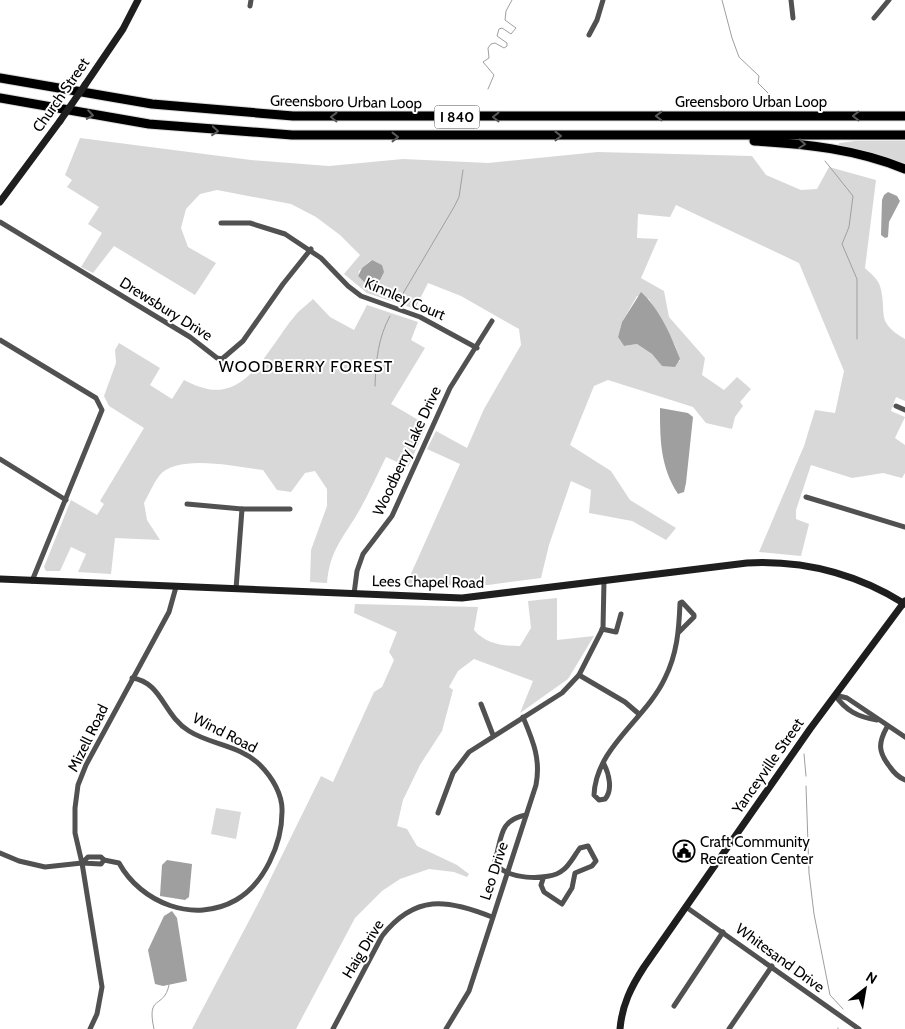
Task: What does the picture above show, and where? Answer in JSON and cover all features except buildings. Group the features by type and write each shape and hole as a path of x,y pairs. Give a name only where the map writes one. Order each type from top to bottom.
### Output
{"highway":[{"name":"Greensboro Urban Loop","path":"0,78 81,94 160,105 301,116 905,116"},
{"name":"I 840","path":"2,99 131,121 256,134 363,137 905,135"},
{"path":"684,136 826,147 867,156 905,169"}],"main road":[{"name":"Church Street","path":"0,202 60,121 118,37 138,0"},
{"name":"Lees Chapel Road","path":"0,579 236,590 479,598 747,563 785,563 808,566 849,577 877,588 905,603"},
{"name":"Yanceyville Street","path":"620,1029 628,994 686,907 835,695 905,603"}],"street":[{"path":"589,35 597,20 603,0"},
{"path":"791,0 793,18"},
{"path":"874,18 888,0"},
{"name":"Drewsbury Drive","path":"0,222 190,336 217,358 222,359 243,341 283,284 311,249"},
{"name":"Kinnley Court","path":"221,223 250,223 275,230 311,249 361,296 420,317 477,348"},
{"name":"Woodberry Lake Drive","path":"354,594 357,571 363,554 392,516 446,395 477,348 492,321"},
{"path":"0,340 96,398 101,404 102,410 32,581"},
{"path":"896,406 905,410"},
{"path":"0,459 66,500"},
{"path":"806,497 905,527"},
{"path":"187,504 242,509 290,508"},
{"path":"236,590 242,509"},
{"path":"438,813 458,764 469,752 562,693 579,675 602,629 605,606 604,582"},
{"name":"Mizell Road","path":"90,1029 100,1000 102,980 75,833 75,808 78,785 132,678 169,612 176,587"},
{"path":"604,764 609,774 609,793 605,799 599,800 594,795 595,782 604,764 618,740 665,679 673,659 679,632 680,603 682,602 694,615 679,632"},
{"path":"602,629 616,632 621,614"},
{"path":"579,675 625,702 639,714"},
{"name":"Wind Road","path":"0,853 19,861 45,868 82,863 101,864 104,860 119,862 125,874 140,888 169,907 186,910 217,908 237,900 262,876 273,854 282,812 276,786 259,764 234,748 188,730 172,716 150,684 132,678"},
{"path":"835,695 847,698 887,727 905,737"},
{"path":"835,695 842,705 860,718 877,720"},
{"path":"481,704 493,735"},
{"path":"854,713 858,706"},
{"name":"Leo Drive","path":"446,1029 469,991 536,785 538,762 534,740 523,717"},
{"path":"887,727 881,739 879,749 882,758 894,773 905,780"},
{"path":"526,815 514,818 506,824 495,861 501,869 507,872 543,879 563,871 580,848 588,846 596,860 592,866 575,873 572,888 562,904 544,892 541,885 543,879"},
{"path":"563,871 573,878"},
{"name":"Haig Drive","path":"334,1029 382,936 393,922 406,912 425,904 445,903 465,906 492,917"},
{"name":"Whitesand Drive","path":"686,907 860,1029"},
{"path":"674,1006 723,932"},
{"path":"729,1029 772,966"}],"shaded area":[{"path":"80,138 251,160 329,166 403,159 488,163 598,152 752,156 766,175 801,190 817,189 829,167 876,180 865,268 879,283 886,322 895,333 905,339 905,401 896,397 891,411 905,417 895,438 905,445 905,473 902,478 883,473 852,478 811,465 796,510 796,519 809,524 801,556 759,552 804,446 815,410 835,413 844,371 799,263 676,205 670,217 638,214 637,238 658,239 641,278 664,291 669,317 705,358 702,375 724,390 737,377 751,389 740,402 743,406 735,417 732,429 706,423 693,407 608,380 594,386 570,445 611,471 630,500 676,528 666,540 632,521 589,513 591,490 571,481 549,545 541,578 488,585 406,585 460,464 427,449 436,431 467,448 484,409 521,345 519,329 461,296 428,283 415,309 367,293 344,274 360,255 340,235 316,217 291,204 217,190 200,194 186,209 181,228 188,247 216,263 195,295 114,246 93,273 81,267 102,233 88,224 99,207 67,187 72,180 65,175","holes":["371,260 382,265 375,288 365,283 358,276 359,271","637,296 649,299 675,345 680,361 662,366 652,354 637,344 624,346 618,337 622,322"]},
{"path":"855,141 905,141 905,165 865,151 839,146 839,143"},
{"path":"888,192 897,196 900,201 889,222 888,237 885,238 881,235 882,200"},
{"path":"372,260 382,265 384,272 376,288 366,284 358,276 362,268"},
{"path":"641,292 654,306 673,342 680,359 675,367 662,366 652,354 637,344 624,346 618,337 622,322"},
{"path":"313,299 330,317 354,330 367,305 418,322 411,340 425,348 391,404 427,425 408,467 386,457 364,502 333,555 327,583 310,582 311,550 327,506 327,489 315,471 305,473 291,492 277,490 263,470 208,463 179,465 168,469 159,476 144,503 147,520 160,540 115,538 111,574 78,572 86,554 71,547 60,571 46,571 44,567 71,500 97,515 104,504 100,501 144,428 109,406 104,396 116,363 115,350 119,343 160,368 150,385 172,399 184,380 216,390 228,388 238,384 256,368 296,314"},
{"path":"660,408 688,413 693,417 686,483 684,492 678,494 664,463"},
{"path":"557,598 557,640 594,636 568,679 520,713 533,681 474,659 458,671 449,687 453,690 442,731 420,765 403,800 397,826 407,829 417,846 457,865 469,874 467,877 454,872 429,869 400,879 382,891 355,918 296,1029 192,1029 262,896 321,776 333,782 374,692 382,687 394,660 389,652 397,632 354,613 355,604 478,607 474,630 479,635 495,643 520,646 531,628 528,601"},
{"path":"216,808 241,812 236,839 211,834"},
{"path":"167,860 192,864 189,897 185,900 160,896 162,865"},
{"path":"172,911 177,918 187,981 163,986 155,984 148,950 164,916"}],"waterway":[{"path":"488,89 494,75 483,62 489,58 488,48 491,44 495,43 504,48 507,46 507,43 497,36 499,29 502,28 511,34 516,28 505,20 506,11 512,0"},
{"path":"722,0 739,57 759,76 758,83 769,94"},
{"path":"825,161 853,196 849,227 842,244 857,279 857,339"},
{"path":"398,302 459,197 463,170"},
{"path":"375,386 378,350 390,316"},
{"path":"804,754 806,776"},
{"path":"806,786 809,873 814,914 830,995 843,1009"},
{"path":"154,1029 152,1010 167,993 169,985"}],"place":[{"name":"Craft Community Recreation Center","path":"684,851"}],"district":[{"name":"WOODBERRY FOREST","path":"306,366"}]}
